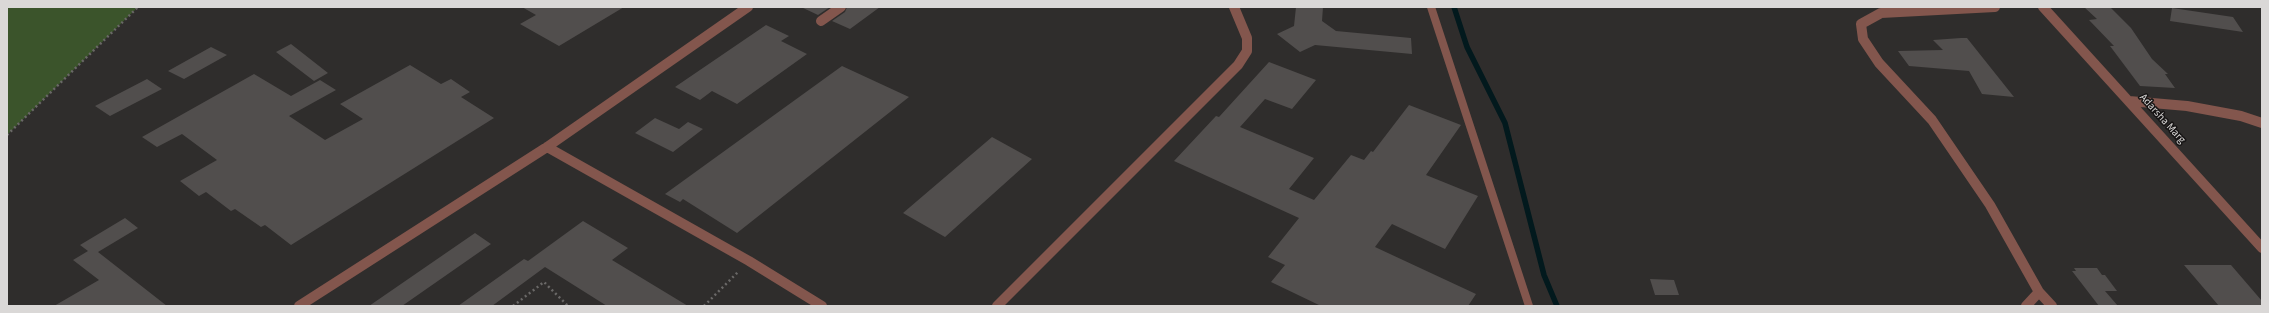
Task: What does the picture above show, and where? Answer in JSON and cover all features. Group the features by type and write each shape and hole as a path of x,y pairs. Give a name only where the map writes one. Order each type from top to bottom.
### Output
{"street":[{"path":"299,306 547,147 748,7"},
{"path":"821,21 841,7"},
{"path":"997,306 1238,65 1247,51 1247,38 1234,7"},
{"path":"1994,7 1881,13 1861,24 1863,39 1879,63 1932,120 1990,205 2016,248 2039,292 2052,306"},
{"name":"Adarsha Marg","path":"2043,7 2262,248"},
{"path":"2129,101 2187,106 2241,116 2262,123"},
{"path":"547,147 749,261 822,306"},
{"path":"2026,306 2039,292"}],"lane":[{"path":"1431,7 1529,306"}],"path":[{"path":"7,135 138,7"},
{"path":"704,306 749,261"},
{"path":"513,306 544,282 568,306"}],"green space":[{"path":"7,7 138,7 7,135"}],"building":[{"path":"522,7 624,7 559,46 520,24 536,15"},
{"path":"801,7 830,7 818,15"},
{"path":"847,7 880,7 850,29 832,21 845,12"},
{"path":"1296,7 1323,7 1322,21 1336,31 1411,38 1412,54 1315,45 1300,52 1277,34 1294,26"},
{"path":"2084,7 2110,7 2131,28 2152,59 2168,74 2165,74 2175,88 2140,86 2110,46 2114,46 2089,20 2097,19"},
{"path":"2172,8 2233,17 2243,32 2170,21"},
{"path":"766,25 789,36 781,41 807,54 737,104 712,91 700,100 675,87"},
{"path":"1967,38 2014,97 1982,94 1969,71 1909,66 1898,51 1943,50 1933,40"},
{"path":"291,44 328,73 314,81 276,52"},
{"path":"211,47 227,55 184,79 168,71"},
{"path":"1269,62 1316,80 1292,109 1265,99 1240,127 1314,158 1289,189 1314,200 1351,155 1364,160 1371,151 1373,152 1409,105 1461,125 1426,175 1478,196 1445,249 1392,224 1375,247 1476,294 1468,306 1321,306 1271,282 1285,265 1268,257 1299,218 1174,161 1216,116 1219,117"},
{"path":"410,65 441,84 451,79 470,92 461,97 494,118 291,245 265,225 261,227 235,209 231,211 206,192 199,196 180,181 217,160 182,134 157,147 142,137 254,74 291,96 320,80 336,90 289,116 325,140 363,119 340,104"},
{"path":"842,66 909,97 737,233 683,199 680,202 665,194"},
{"path":"147,79 162,89 110,116 95,106"},
{"path":"655,118 679,129 688,122 703,129 673,152 635,133"},
{"path":"992,137 1032,159 945,237 903,213"},
{"path":"125,218 138,228 98,252 167,306 54,306 99,280 73,260 88,251 80,245"},
{"path":"583,221 628,248 612,260 688,306 607,306 545,267 492,306 458,306 524,259 528,261"},
{"path":"475,233 491,244 402,306 369,306"},
{"path":"2184,265 2231,265 2262,301 2262,306 2219,306"},
{"path":"2074,268 2097,268 2102,275 2105,275 2117,291 2105,291 2118,306 2099,306 2072,271 2076,271"},
{"path":"1650,279 1674,280 1679,295 1655,295"}],"waterway":[{"path":"1454,7 1467,47 1505,123 1544,275 1557,306"}]}
